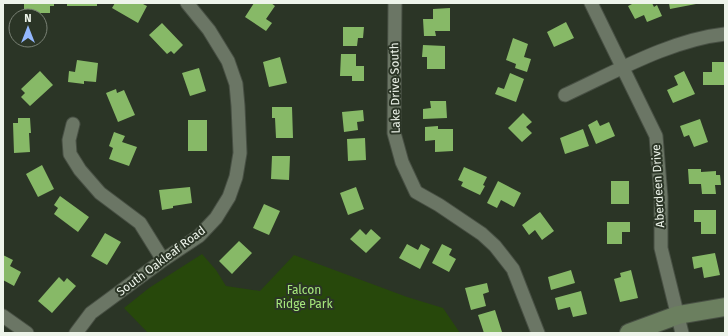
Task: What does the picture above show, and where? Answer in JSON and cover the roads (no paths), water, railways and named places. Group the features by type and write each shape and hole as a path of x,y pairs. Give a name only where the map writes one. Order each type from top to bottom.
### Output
{"street":[{"name":"South Oakleaf Road","path":"76,333 92,313 163,260 199,236 216,218 229,197 236,177 240,153 236,84 228,61 209,30 188,3"},
{"name":"Lake Drive South","path":"395,3 394,133 402,162 416,192 439,205 482,234 495,246 513,269 538,333"},
{"name":"Aberdeen Drive","path":"592,3 656,136 662,197 661,248 682,333"},
{"path":"565,95 623,68 686,42 707,36 725,34"},
{"path":"73,124 69,140 70,154 80,170 100,193 140,223 163,260"},
{"path":"629,333 678,315 725,307"},
{"path":"3,316 27,333"}],"park label":[{"name":"Falcon Ridge Park","path":"304,297"}]}
